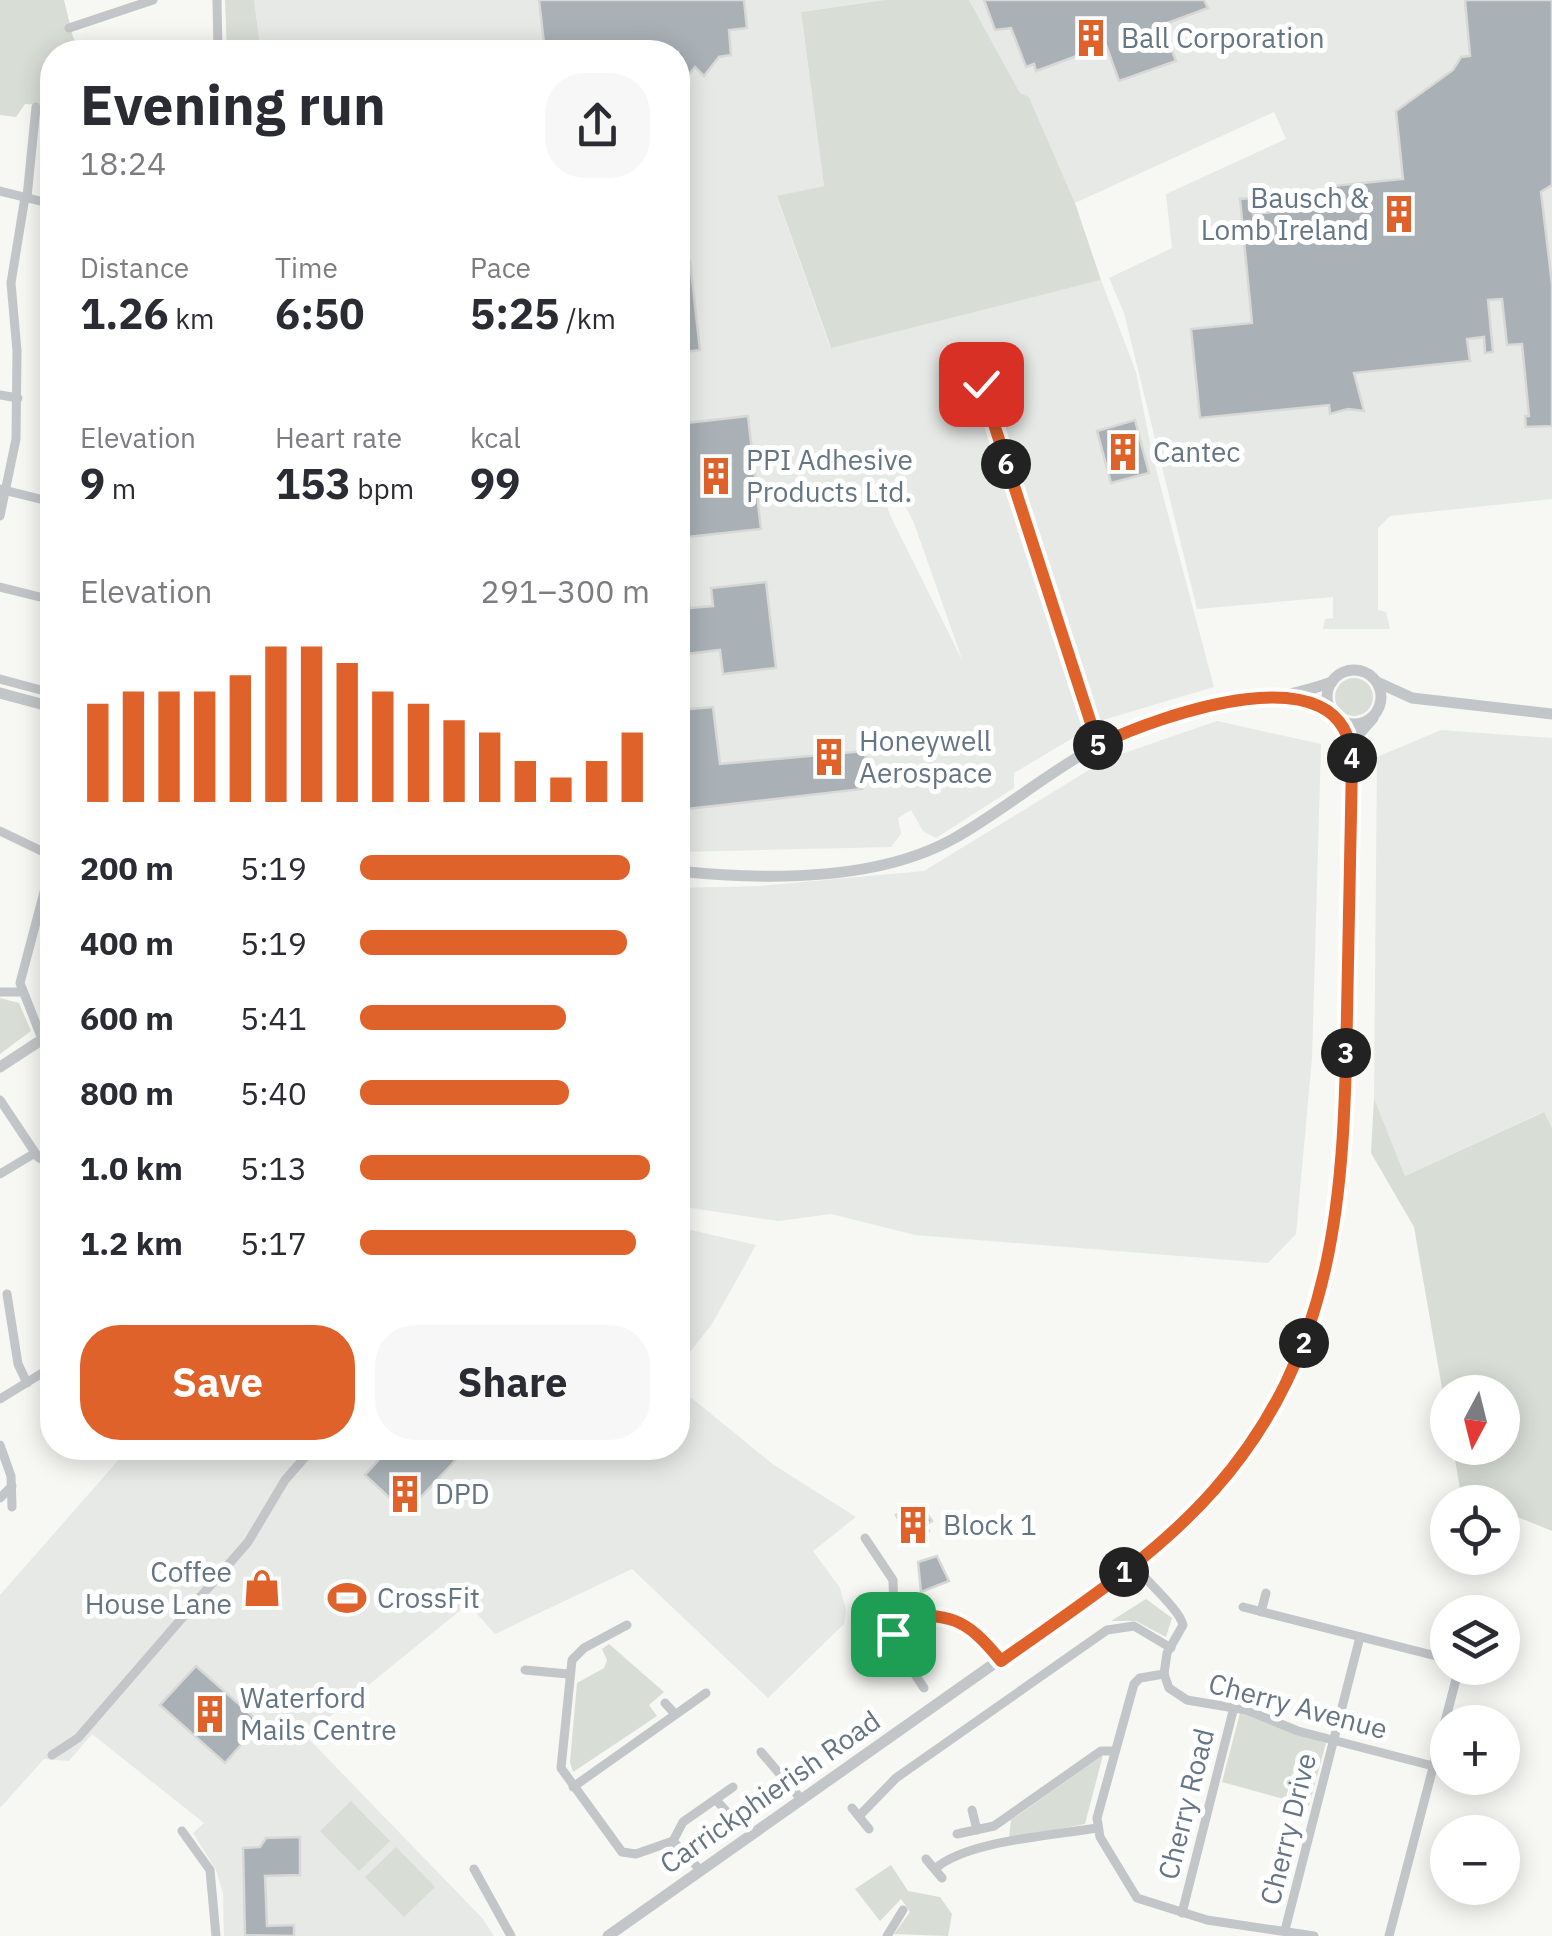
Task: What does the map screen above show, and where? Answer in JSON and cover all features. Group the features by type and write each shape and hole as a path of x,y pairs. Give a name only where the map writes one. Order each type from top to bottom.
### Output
{"street":[{"path":"69,28 153,0"},
{"path":"217,0 218,40"},
{"path":"0,516 15,448 18,398 11,276 26,197 36,107"},
{"path":"0,190 40,201"},
{"path":"0,309 13,306"},
{"path":"981,384 1098,745"},
{"path":"0,395 18,398"},
{"path":"3,490 40,499"},
{"path":"0,587 40,597"},
{"path":"690,871 826,871 912,857 961,834 1098,745 1183,711 1309,692 1354,670 1424,700"},
{"path":"0,679 40,696"},
{"path":"1332,682 1327,699 1335,716"},
{"path":"1374,716 1382,698 1377,682"},
{"path":"0,693 40,698"},
{"path":"1275,698 1304,701 1353,724 1395,703 1424,700 1552,714"},
{"name":"Carrickphierish Road","path":"608,1936 1134,1565 1197,1508 1248,1446 1289,1376 1328,1269 1343,1162 1352,763 1351,743 1335,716"},
{"name":"Carrickphierish Road","path":"1352,763 1358,735 1374,716"},
{"path":"0,830 40,852"},
{"path":"40,920 21,975 21,992 40,1024"},
{"path":"0,992 21,992"},
{"path":"0,1066 40,1040"},
{"path":"0,1100 40,1157"},
{"path":"0,1174 35,1153"},
{"path":"7,1294 18,1364 27,1383"},
{"path":"0,1399 40,1375"},
{"path":"0,1445 12,1486 12,1507"},
{"path":"52,1755 78,1738 237,1555 285,1480 302,1460"},
{"path":"0,1498 12,1486"},
{"path":"865,1538 891,1574 896,1646 924,1688"},
{"path":"1134,1565 1158,1596 1180,1614 1182,1630 1171,1648 1164,1674 1140,1678 1134,1684 1098,1828 1131,1893 1182,1912 1314,1936"},
{"path":"1261,1612 1266,1594"},
{"path":"1243,1608 1430,1655"},
{"path":"894,1615 942,1615 959,1620 1001,1661"},
{"path":"627,1625 578,1652 568,1674 560,1762 573,1787 622,1852 636,1854 673,1841 683,1822 733,1787"},
{"path":"859,1816 896,1778 1107,1630 1126,1625 1143,1628 1171,1648"},
{"name":"Cherry Drive","path":"1285,1930 1360,1638"},
{"path":"523,1670 568,1674"},
{"name":"Cherry Avenue","path":"1164,1674 1178,1696 1234,1707 1430,1765"},
{"path":"573,1787 706,1693"},
{"path":"665,1703 675,1714"},
{"name":"Cherry Road","path":"1182,1912 1234,1707"},
{"path":"957,1834 994,1826 1101,1751 1115,1751"},
{"path":"762,1752 802,1800"},
{"path":"1389,1936 1430,1781"},
{"path":"716,1800 726,1812"},
{"path":"852,1808 869,1829"},
{"path":"972,1810 976,1830"},
{"path":"935,1869 948,1859 975,1851 1098,1828"},
{"path":"182,1831 202,1854 212,1876 216,1936"},
{"path":"673,1841 701,1871"},
{"path":"926,1858 942,1878"},
{"path":"474,1870 511,1936"},
{"path":"888,1936 903,1910"}],"shaded area":[{"path":"0,0 64,0 75,40 40,40 40,105 25,104 16,117 0,115"},
{"path":"225,0 254,0 259,40 227,40"},
{"path":"254,0 884,0 801,12 824,186 777,197 830,347 1101,280 1136,372 1153,458 1214,687 1103,720 1014,773 1014,788 936,838 923,831 911,810 898,818 901,834 891,847 690,852 690,40 259,40","holes":["900,495 914,523 963,662 890,515 885,500"]},
{"path":"884,0 969,0 1020,93 1029,97 1075,203 1101,280 831,348 777,196 824,186 801,12"},
{"path":"969,0 1552,0 1552,499 1390,516 1378,528 1378,610 1386,612 1390,629 1323,629 1325,619 1333,618 1333,597 1197,609 1124,313 1109,278 1172,248 1166,194 1286,139 1274,112 1075,203 1029,97 1020,93"},
{"path":"1354,678 1367,684 1373,697 1367,710 1354,716 1341,710 1335,697 1341,684"},
{"path":"1217,721 1321,744 1312,1058 1296,1234 1268,1263 915,1235 831,1214 778,1221 690,1208 690,888 760,886 924,871 1107,759"},
{"path":"1441,730 1552,738 1552,1128 1543,1112 1405,1176 1374,1098 1377,757"},
{"path":"0,998 19,1003 31,1031 0,1054"},
{"path":"1374,1098 1405,1176 1544,1112 1552,1128 1552,1531 1520,1518 1520,1485 1459,1485 1456,1465 1520,1465 1520,1375 1440,1375 1414,1227 1371,1153"},
{"path":"690,1230 756,1245 712,1324 690,1352"},
{"path":"690,1397 774,1465 856,1517 813,1551 840,1588 846,1610 844,1624 768,1698 632,1569 495,1634 468,1604 306,1736 483,1919 494,1936 224,1936 223,1893 216,1870 193,1833 204,1823 92,1734 69,1761 44,1759 0,1808 0,1595 118,1460 690,1460"},
{"path":"1146,1599 1172,1618 1166,1637 1136,1621 1111,1621"},
{"path":"609,1644 664,1692 649,1705 657,1716 573,1772 570,1762 577,1683 604,1668 607,1660 602,1649"},
{"path":"1240,1713 1326,1743 1309,1806 1222,1782"},
{"path":"1103,1755 1085,1824 1009,1839 1011,1820"},
{"path":"351,1801 390,1841 359,1871 320,1831"},
{"path":"396,1847 435,1887 404,1917 365,1877"},
{"path":"891,1865 908,1891 940,1897 952,1914 948,1936 894,1934 910,1912 901,1899 880,1921 855,1889"}],"building":[{"path":"539,0 744,0 747,28 729,30 731,55 719,57 704,76 695,67 690,73 690,40 544,40"},
{"name":"Ball Corporation","path":"984,0 1204,0 1208,8 1162,25 1176,61 1119,81 1106,45 1036,71 1034,64 1026,67 1011,28 995,30"},
{"name":"Bausch & Lomb Ireland","path":"1465,0 1552,0 1552,185 1541,192 1552,284 1552,426 1526,427 1525,416 1529,416 1522,344 1507,345 1502,299 1488,300 1493,352 1485,353 1484,337 1467,339 1470,361 1354,373 1364,411 1348,409 1330,414 1329,405 1200,418 1191,329 1252,323 1240,199 1251,198 1253,214 1334,205 1332,186 1403,179 1396,111 1453,70 1461,57 1470,56"},
{"path":"690,261 700,350 690,351"},
{"name":"PPI Adhesive Products Ltd.","path":"748,416 761,529 690,537 690,423"},
{"name":"Cantec","path":"1135,420 1149,473 1111,483 1097,431"},
{"path":"766,582 776,668 723,674 720,650 690,654 690,608 713,606 711,588"},
{"name":"Honeywell Aerospace","path":"713,707 720,764 865,751 868,780 861,781 862,789 690,809 690,709"},
{"name":"DPD","path":"379,1460 456,1460 406,1513 365,1475"},
{"name":"Block 1","path":"909,1507 918,1514 924,1509 932,1521 925,1525 929,1531 910,1543 896,1515"},
{"path":"937,1556 949,1581 921,1592 918,1562"},
{"name":"Waterford Mails Centre","path":"196,1666 260,1723 225,1763 160,1705"},
{"path":"300,1837 300,1875 265,1876 267,1926 294,1925 294,1936 245,1935 243,1848 260,1847 266,1838"}],"place":[{"name":"Ball Corporation","path":"1091,38"},
{"name":"Bausch & Lomb Ireland","path":"1399,214"},
{"name":"Cantec","path":"1123,452"},
{"name":"PPI Adhesive Products Ltd.","path":"716,476"},
{"name":"Honeywell Aerospace","path":"829,757"},
{"name":"DPD","path":"405,1494"},
{"name":"Block 1","path":"913,1525"},
{"name":"Coffee House Lane","path":"262,1588"},
{"name":"CrossFit","path":"347,1598"},
{"name":"Waterford Mails Centre","path":"210,1714"}],"route":[{"path":"893,1634 894,1615 950,1616 976,1632 1001,1661 1134,1565 1197,1508 1248,1446 1289,1376 1328,1269 1341,1191 1352,763 1349,736 1332,713 1304,701 1275,698 1183,711 1098,745 981,384"}]}
